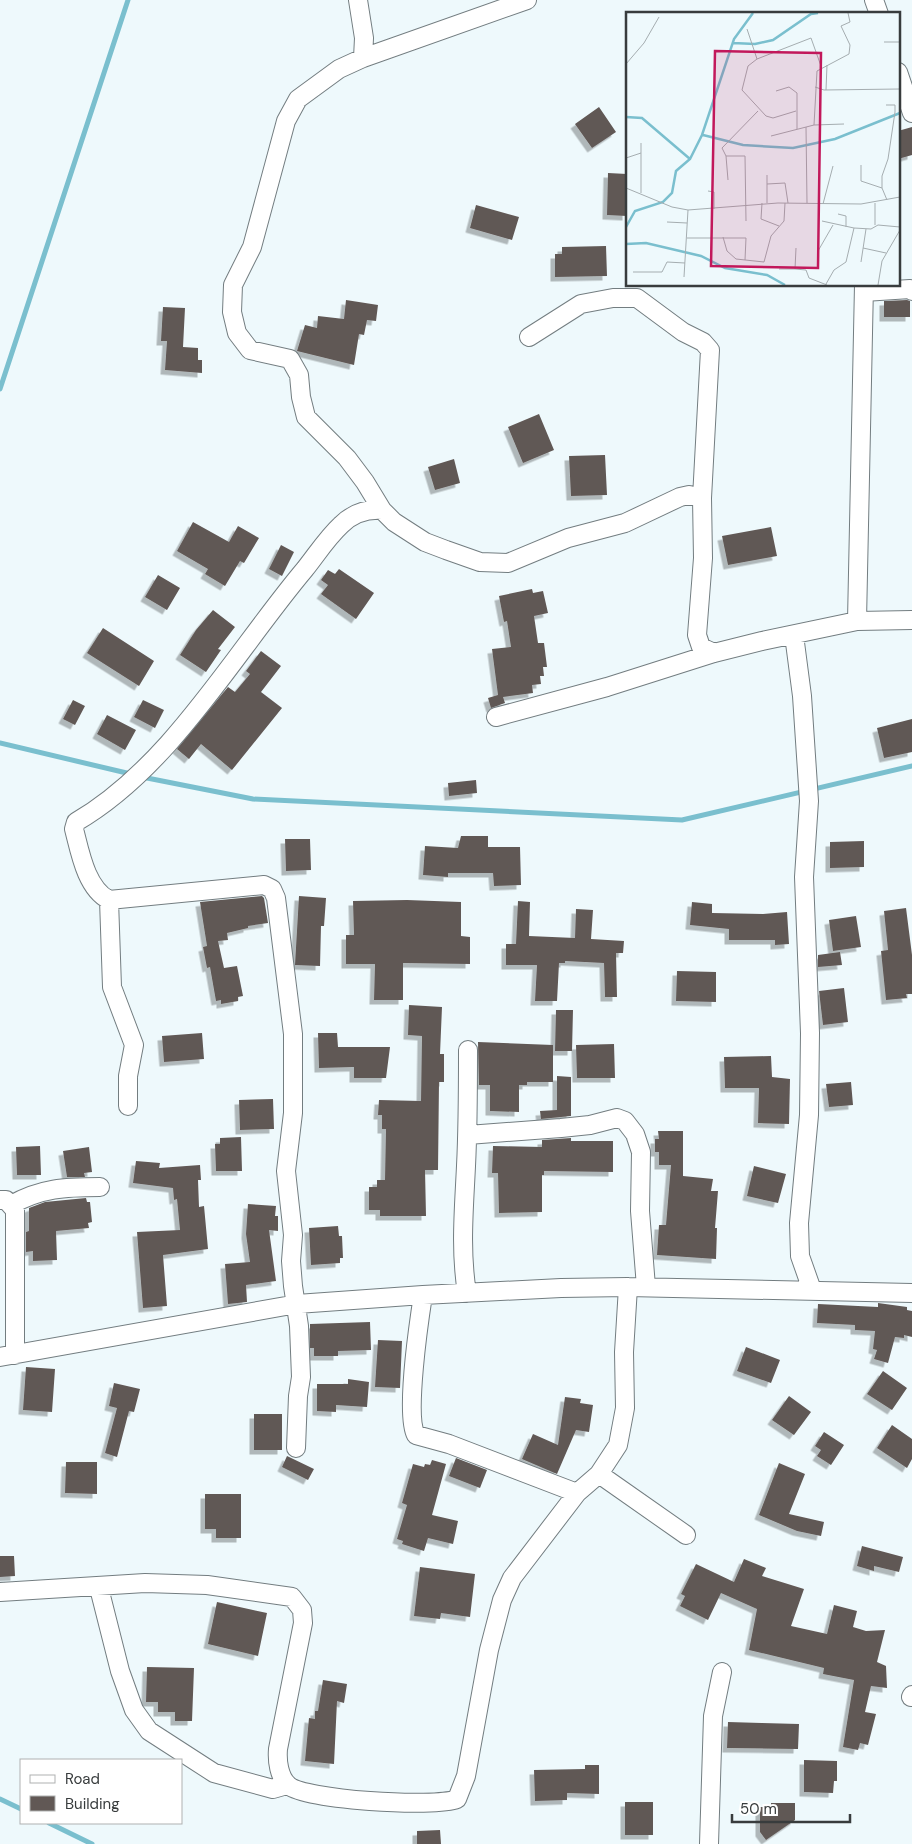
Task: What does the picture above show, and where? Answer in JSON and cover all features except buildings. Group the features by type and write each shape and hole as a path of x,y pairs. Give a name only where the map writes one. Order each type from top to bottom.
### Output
{"street":[{"path":"358,0 364,38 363,58"},
{"path":"526,0 363,58 339,69 298,99 286,121 252,247 233,285 232,312 237,333 250,350 290,359 299,375 300,397 306,417 347,458 365,482 382,510 394,522 425,542 493,564 508,563 568,538 625,523 680,497 688,495 702,498"},
{"path":"874,0 878,12"},
{"path":"900,78 912,113 900,121"},
{"path":"857,621 864,288 910,289 912,291"},
{"path":"530,337 581,304 613,298 637,298 683,332 703,342 710,350 702,498 703,558 697,636 701,647 714,653"},
{"path":"296,1448 300,1377 297,1304 291,1261 293,1235 286,1171 293,1113 293,1034 287,972 276,898 272,890 264,885 108,900 100,895 91,881 74,829 76,822 98,808 136,776 180,730 223,677 278,601 342,524 367,509 382,510"},
{"path":"496,717 607,687 714,653 857,621 912,620"},
{"path":"794,635 802,696 809,801 804,877 810,1032 808,1114 799,1223 800,1256 812,1290"},
{"path":"108,900 112,988 134,1045 128,1076 128,1106"},
{"path":"467,1293 462,1266 462,1230 468,1135 468,1050"},
{"path":"468,1135 590,1125 617,1118 625,1121 635,1134 641,1152 640,1211 646,1287"},
{"path":"5,1202 63,1187 100,1187"},
{"path":"5,1202 15,1210 17,1226 8,1356 216,1317 297,1304 467,1293 628,1287 912,1293"},
{"path":"0,1592 144,1584 207,1585 283,1594 292,1597 302,1610 303,1623 278,1755 278,1766 287,1785 300,1792 373,1801 434,1804 457,1799 466,1776 489,1650 502,1600 512,1578 523,1562 577,1494 598,1474 618,1444 623,1428 624,1352 628,1287"},
{"path":"423,1296 416,1340 412,1416 413,1430 416,1435 449,1444 577,1494"},
{"path":"598,1474 686,1535"},
{"path":"98,1588 120,1671 134,1710 149,1731 214,1773 272,1789 287,1785"},
{"path":"709,1844 714,1716 722,1672"}],"waterway":[{"path":"0,389 128,0"},
{"path":"0,743 131,774"},
{"path":"142,777 253,799 682,820 912,766"},
{"path":"0,1799 20,1809"},
{"path":"51,1824 92,1844"}]}
